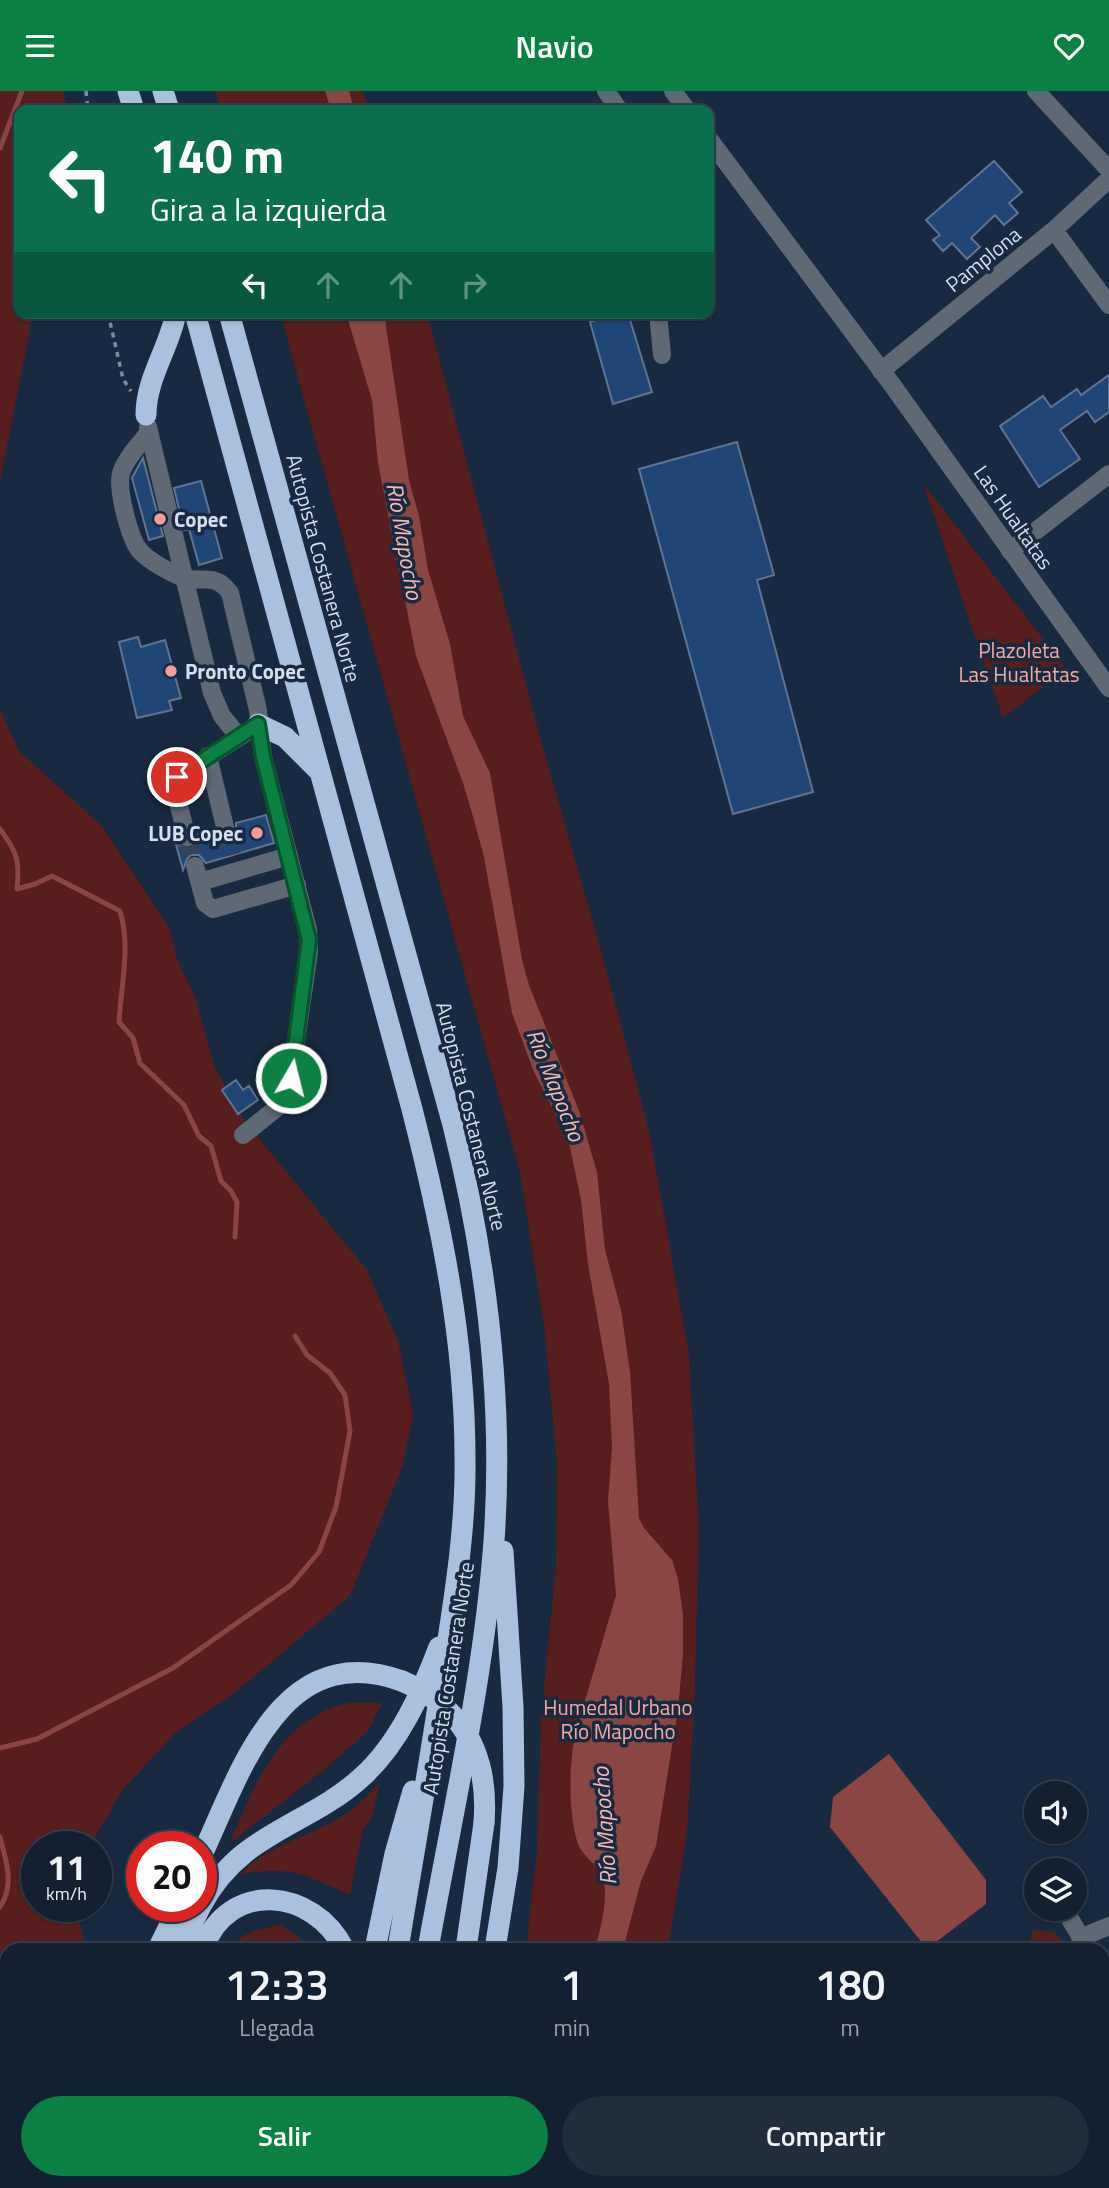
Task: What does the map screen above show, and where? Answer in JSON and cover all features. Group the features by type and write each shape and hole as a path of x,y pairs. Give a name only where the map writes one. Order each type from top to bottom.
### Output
{"highway":[{"path":"147,423 148,389 168,344 174,319"},
{"name":"Autopista Costanera Norte","path":"197,319 425,1159 453,1300 462,1378 466,1459 462,1536 437,1716 399,1943"},
{"name":"Autopista Costanera Norte","path":"231,319 468,1187 482,1264 494,1357 496,1503 483,1636 429,1943"},
{"path":"258,724 285,737 298,747 323,778"},
{"path":"496,1503 504,1558 515,1747 512,1827 496,1943"},
{"path":"217,1881 242,1854 272,1832 336,1797 376,1763 413,1705 452,1616"},
{"path":"213,1831 255,1741 282,1705 311,1685 340,1675 369,1673 402,1681 441,1703 469,1738 476,1751 484,1780 484,1823 467,1943"},
{"path":"376,1943 395,1854 437,1716"},
{"path":"206,1943 216,1925 233,1910 253,1902 276,1899 301,1905 312,1911 332,1929 340,1943"},
{"path":"161,1943 171,1922"},
{"path":"182,1943 193,1922"}],"street":[{"path":"1036,91 1109,170"},
{"name":"Las Hualtatas","path":"714,146 881,371 1109,688"},
{"name":"Pamplona","path":"881,371 1054,230 1109,179"},
{"path":"1054,230 1109,305"},
{"path":"659,319 662,355"},
{"path":"147,423 122,470 121,494 134,540 140,550 184,579 208,579 222,585 230,593 258,710 263,757 308,930 309,952 289,1089 278,1107 243,1135"},
{"path":"147,423 212,693 222,716 239,737"},
{"path":"1010,551 1109,474"},
{"path":"187,837 175,791 175,781 179,774 258,724"},
{"path":"208,756 225,827"},
{"path":"289,856 234,864 197,874 205,902 213,909 297,885"},
{"path":"1071,1921 1083,1943"},
{"path":"1085,1943 1109,1926"}],"path":[{"path":"109,319 123,379 147,423"}],"green space":[{"path":"0,91 64,91 65,105 14,105 14,319 32,319 0,482"},
{"path":"215,91 363,91 367,105 220,105"},
{"name":"Humedal Urbano Río Mapocho","path":"282,319 429,319 540,737 649,1130 689,1356 699,1530 694,1711 687,1831 669,1943 527,1943 537,1851 541,1716 556,1567 557,1465 545,1331 520,1171"},
{"name":"Plazoleta Las Hualtatas","path":"923,483 1066,669 1003,718"},
{"path":"0,709 19,751 103,827 169,927 178,962 195,996 215,1068 244,1120 367,1270 398,1341 413,1414 403,1465 350,1596 233,1694 175,1733 122,1791 99,1831 21,1831 21,1922 80,1922 85,1943 0,1943"},
{"path":"382,1703 368,1731 326,1768 229,1844 258,1781 283,1743 299,1727 317,1714 339,1705"},
{"path":"380,1783 371,1819 362,1832 350,1895 297,1873 272,1871 240,1875 272,1850 341,1817"},
{"path":"280,1925 304,1943 235,1943 259,1930"},
{"path":"1033,1930 1054,1932 1064,1943 1030,1943"}],"water":[{"path":"325,91 349,91 353,105 329,105"},
{"name":"Río Mapocho","path":"348,319 385,319 409,480 419,516 428,570 450,644 463,716 490,773 522,960 529,985 579,1111 597,1172 605,1250 621,1310 630,1372 639,1518 644,1528 672,1560 678,1579 683,1615 683,1654 678,1709 656,1846 641,1881 625,1943 596,1943 604,1911 604,1882 578,1844 571,1804 575,1735 616,1595 608,1501 612,1447 609,1384 588,1264 581,1200 568,1138 534,1072 512,1013 484,857 463,783 416,656 378,463 372,400"},
{"path":"889,1754 986,1880 986,1904 935,1943 922,1943 830,1827 833,1797"}],"building":[{"path":"994,161 1022,192 1009,203 1018,213 1004,225 995,215 971,238 980,247 967,259 952,243 943,251 933,240 940,235 926,220"},
{"path":"600,319 630,319 652,392 613,404 590,322"},
{"path":"1109,375 1109,412 1095,422 1087,411 1060,430 1080,459 1039,487 1000,426 1043,396 1051,407 1077,389 1081,395"},
{"path":"737,442 774,575 757,580 813,792 733,814 639,469"},
{"path":"143,458 163,536 149,540 132,478"},
{"path":"201,481 222,558 199,565 189,529 184,530 174,488"},
{"path":"138,637 141,647 165,640 181,698 169,701 172,710 137,718 119,642"},
{"path":"266,815 274,843 206,863 199,855 191,855 183,870 175,841 183,848 191,848 198,841 198,834 214,830 221,838 228,838 236,831 236,823"},
{"path":"236,1080 243,1090 249,1086 258,1100 238,1114 222,1090"}],"waterway":[{"path":"17,105 22,91"},
{"path":"0,148 14,112"},
{"path":"0,829 16,857 17,889 52,876 120,911 125,952 119,1022 133,1038 140,1063 184,1105 199,1136 211,1146 221,1181 237,1202 235,1237"},
{"path":"0,1748 37,1739 173,1668 291,1585 319,1552 336,1507 350,1431 345,1395 330,1373 307,1355 295,1336"},
{"path":"0,1837 8,1881 5,1898 0,1907"}],"tunnel":[{"path":"225,827 232,855"},
{"path":"187,837 195,866"}],"place":[{"name":"Copec","path":"160,519"},
{"name":"Pronto Copec","path":"171,671"},
{"name":"LUB Copec","path":"257,833"}],"route":[{"path":"177,777 258,724 263,757 303,907 309,940 291,1078"}]}
